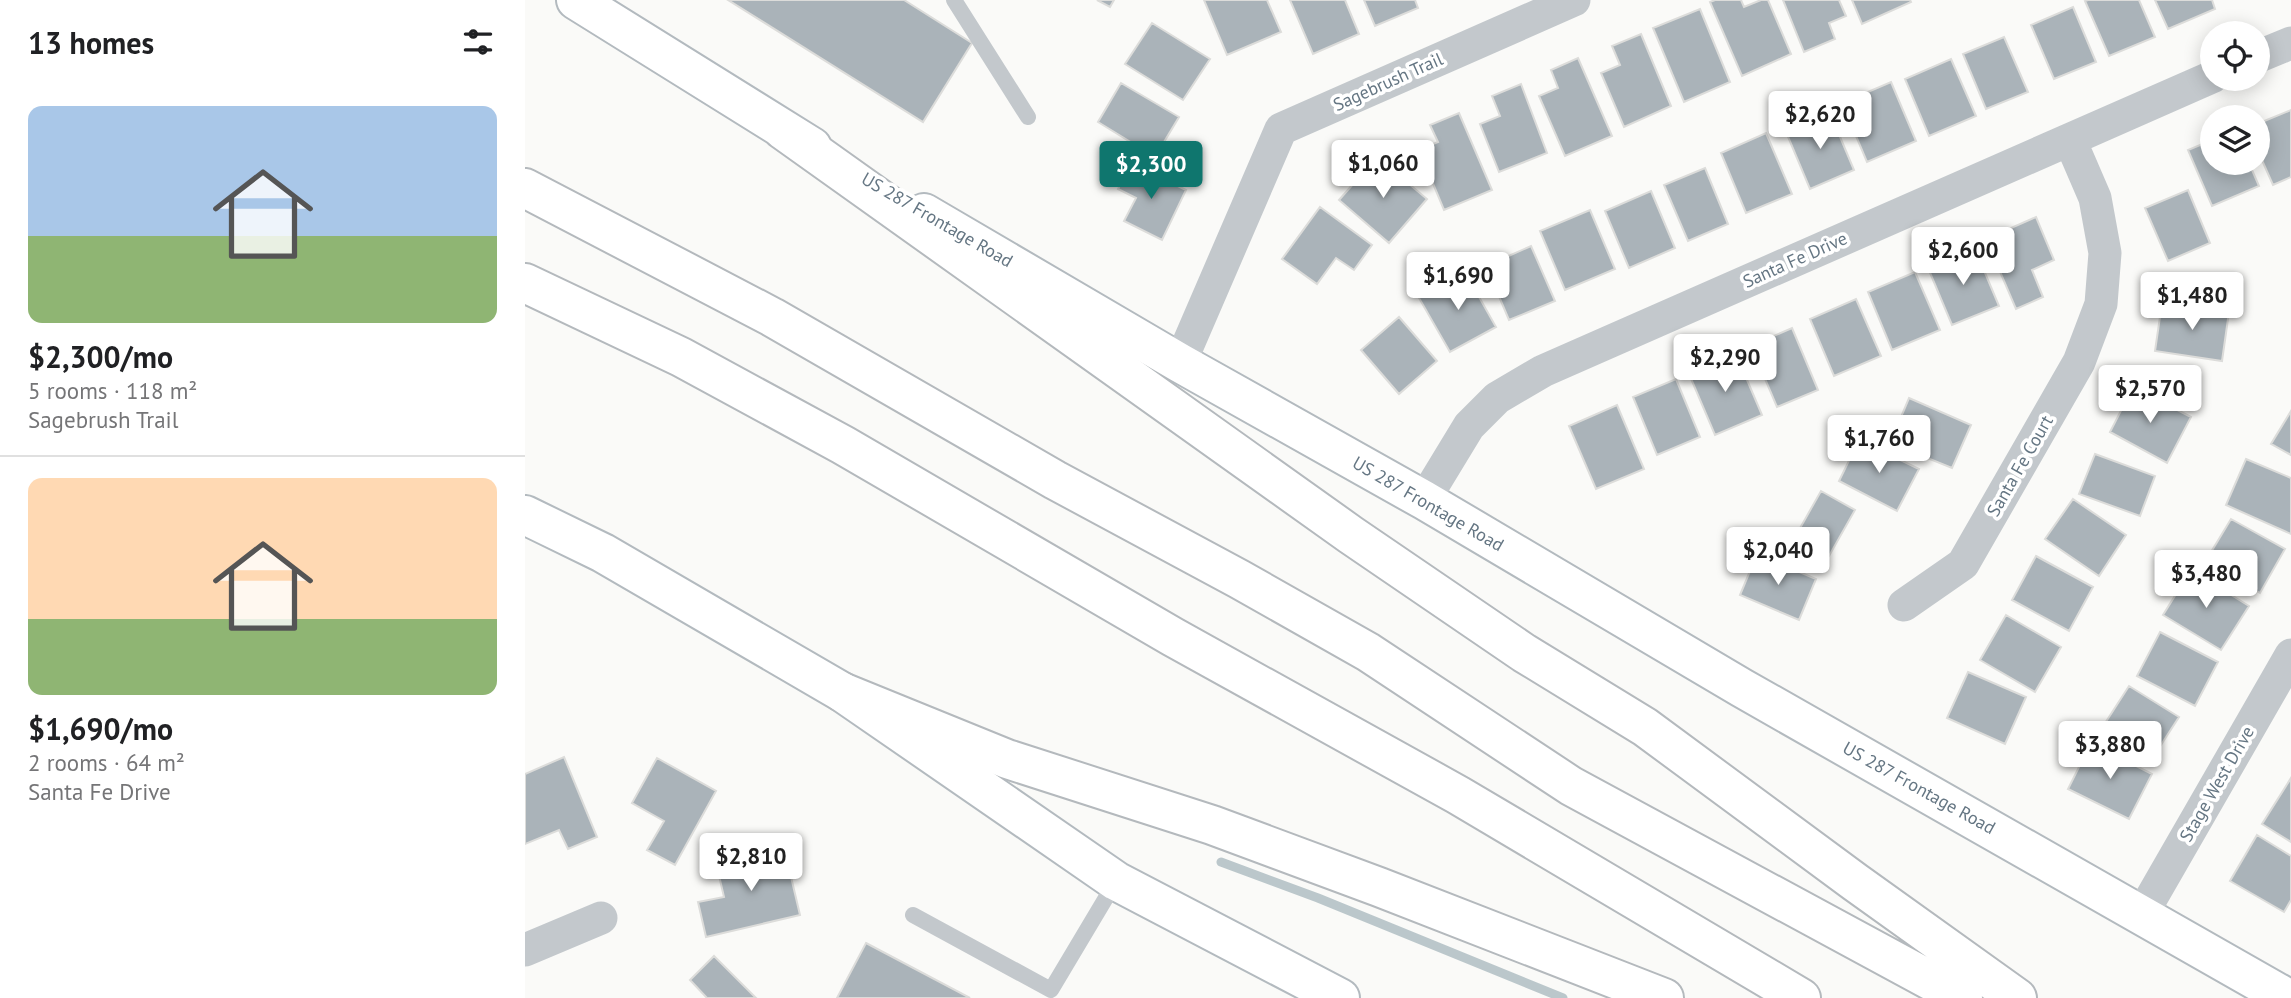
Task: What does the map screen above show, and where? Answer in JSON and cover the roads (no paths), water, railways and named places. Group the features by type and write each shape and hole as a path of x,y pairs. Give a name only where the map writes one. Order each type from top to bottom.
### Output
{"main road":[{"name":"US 287 Frontage Road","path":"576,0 783,130 1180,363 1423,500 1742,688 2287,998"},
{"path":"783,130 1351,536 1524,653 1645,727 2017,998"},
{"path":"525,188 772,317 1055,480 1238,579 1367,652 1571,786 1963,998"},
{"path":"525,283 681,357 843,445 1173,637 1458,795 1801,998"},
{"path":"525,515 603,553 842,692 1116,881 1340,998"},
{"path":"842,692 1007,759 1212,825 1664,998"}],"street":[{"name":"Sagebrush Trail","path":"1180,363 1281,129 1574,0"},
{"path":"2270,52 2291,43"},
{"name":"Santa Fe Drive","path":"1423,500 1469,426 1497,398 1543,371 2200,82"},
{"name":"Santa Fe Court","path":"1904,604 1963,564 2079,362 2101,304 2105,253 2095,198 2070,140"},
{"name":"Stage West Drive","path":"2142,914 2291,655"},
{"path":"525,950 601,918"}],"lane":[{"path":"954,0 1028,117"},
{"path":"913,915 1049,994 1116,881"}],"waterway":[{"path":"1221,862 1318,898 1563,998"}]}
